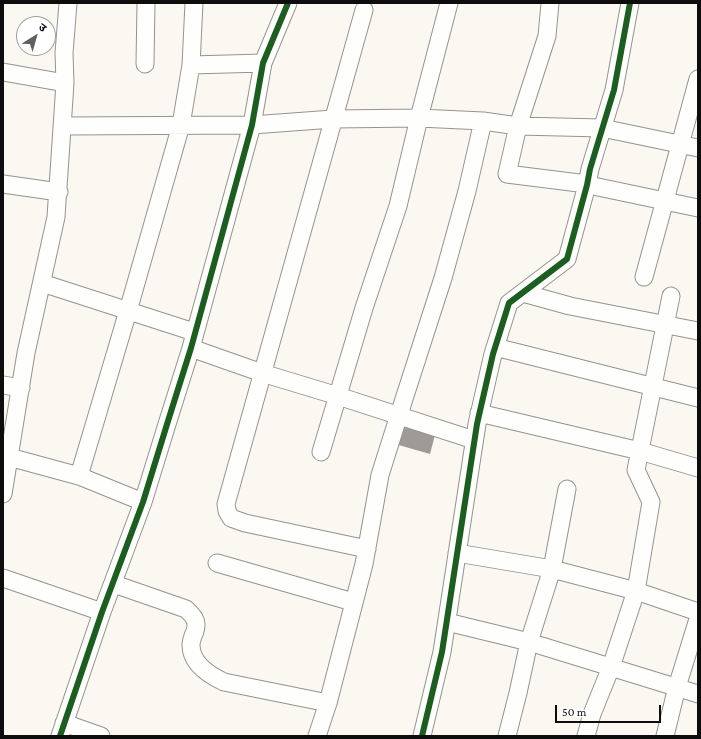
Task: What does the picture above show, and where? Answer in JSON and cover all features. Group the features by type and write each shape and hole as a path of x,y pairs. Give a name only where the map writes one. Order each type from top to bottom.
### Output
{"street":[{"path":"3,494 26,354 56,217 66,83 64,53 68,3"},
{"path":"145,64 146,3"},
{"path":"79,476 181,125 191,65 194,3"},
{"path":"101,736 62,729 102,612 114,584 143,502 193,340 252,125 263,63 288,3"},
{"path":"321,452 364,308 398,206 449,3"},
{"path":"550,3 547,36 518,126 507,174 587,185 698,208"},
{"path":"422,736 442,652 474,440 495,347 509,303 523,294 567,259 587,185 590,168 614,90 630,3"},
{"path":"364,10 262,373 228,498 227,511 231,518 245,523 367,549"},
{"path":"191,65 263,63"},
{"path":"3,72 66,83"},
{"path":"644,277 698,79"},
{"path":"62,126 252,125 333,119 419,118 483,121 518,126 602,128 698,148"},
{"path":"317,736 328,703 364,564 380,475 444,278 468,191 483,121"},
{"path":"3,184 59,192"},
{"path":"42,283 128,311 262,373 474,440"},
{"path":"523,294 570,306 698,331"},
{"path":"586,736 592,714 611,667 636,590 651,502 636,470 671,296"},
{"path":"495,347 698,398"},
{"path":"3,385 20,388"},
{"path":"479,413 640,451 698,468"},
{"path":"9,457 79,476 143,502"},
{"path":"507,736 529,642 552,569 568,489"},
{"path":"458,553 552,569 636,590 698,612"},
{"path":"217,563 353,602"},
{"path":"3,578 102,612"},
{"path":"114,584 186,609 194,617 196,628 190,643 192,655 208,674 224,682 328,703"},
{"path":"666,736 677,687 698,619"},
{"path":"447,622 529,642 698,694"}],"building":[{"path":"400,426 435,435 430,454 395,444"}],"cycle path":[{"path":"60,736 102,612 143,502 191,348 252,125 263,63 288,3"},
{"path":"422,736 442,652 477,424 493,354 509,303 567,259 590,169 614,90 630,3"}]}
